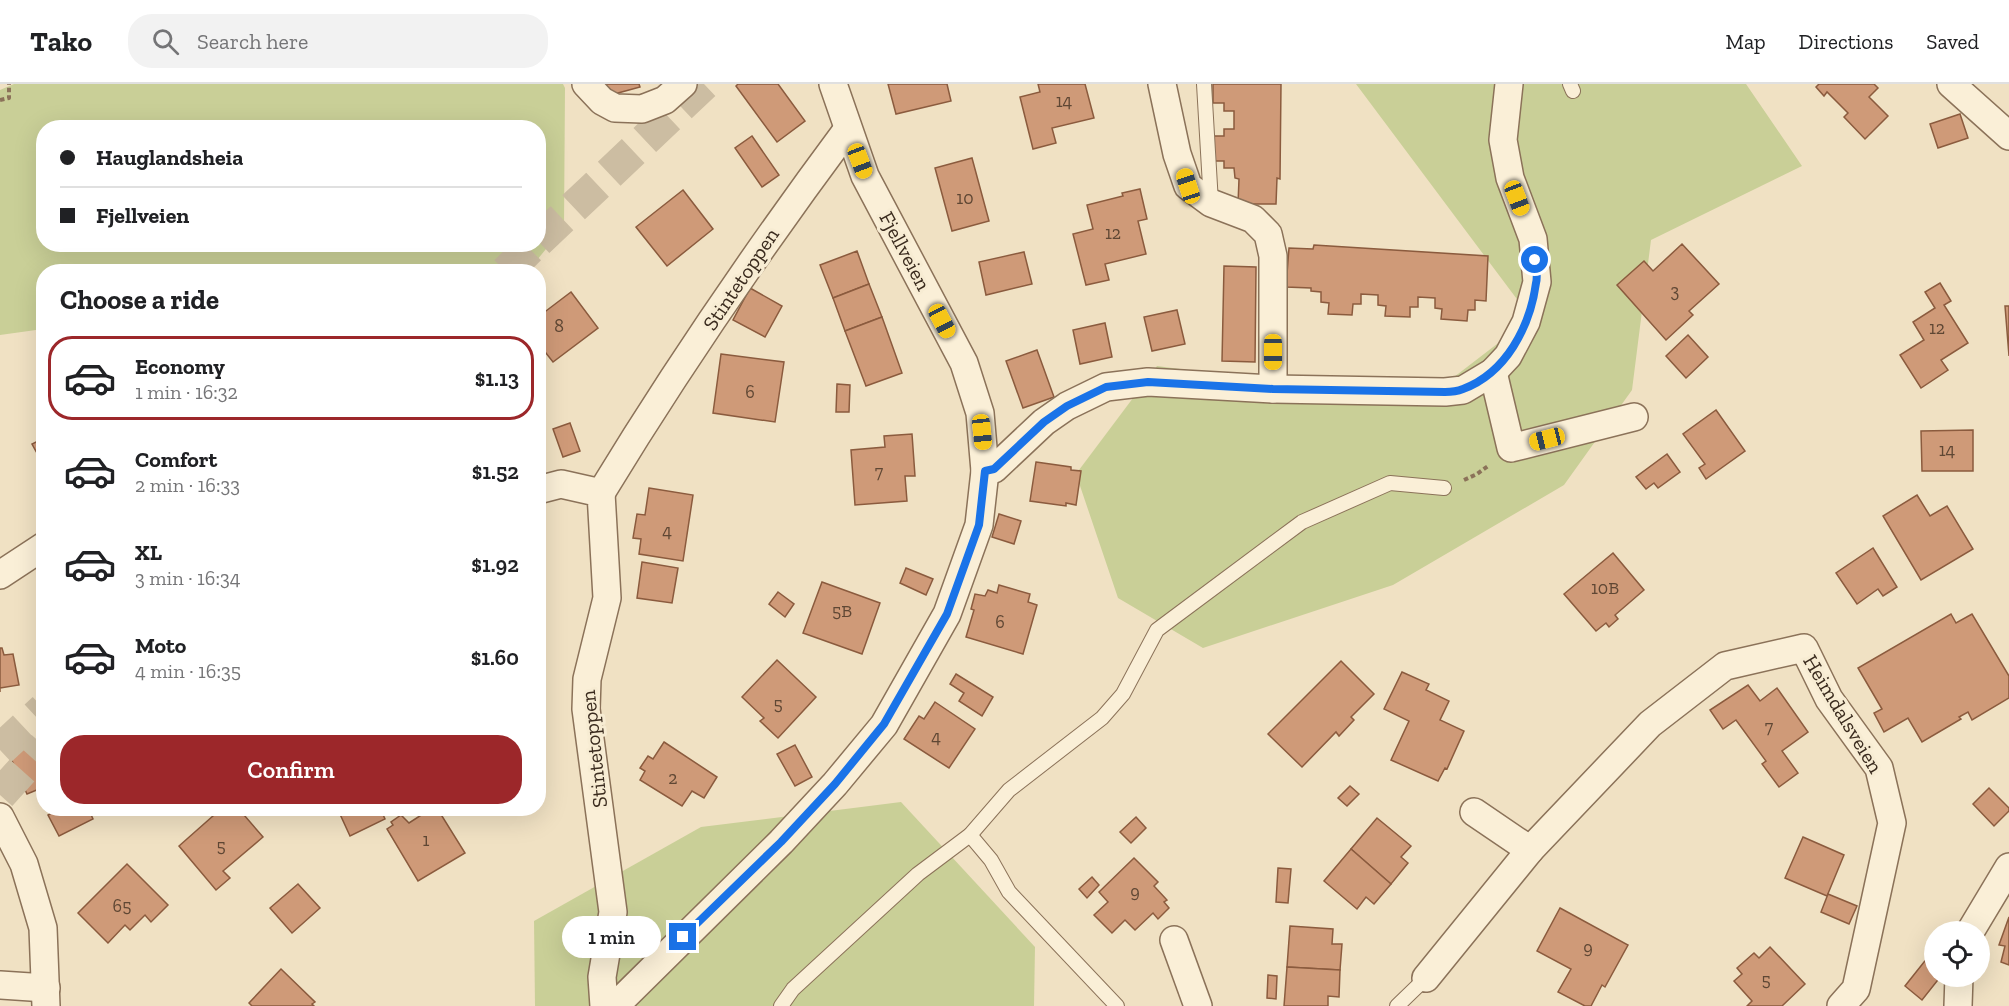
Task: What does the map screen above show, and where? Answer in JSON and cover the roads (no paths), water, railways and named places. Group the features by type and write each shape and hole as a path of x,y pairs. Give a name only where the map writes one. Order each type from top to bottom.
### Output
{"street":[{"path":"586,84 602,101 615,108 642,110 665,100 683,84"},
{"name":"Fjellveien","path":"615,1006 781,842 835,784 884,724 947,614 979,525 985,471 980,413 964,363 865,176 833,84"},
{"path":"1162,84 1177,154 1188,186 1211,203 1253,219 1269,234 1273,256 1273,389"},
{"path":"985,471 994,469 1052,416 1106,387 1148,382 1273,389 1445,392 1462,390 1493,372 1508,356 1526,322 1537,282 1533,239 1510,178 1503,140 1509,84"},
{"path":"1951,84 2009,136"},
{"name":"Stintetoppen","path":"604,1006 602,977 613,912 586,709 587,679 607,598 601,493 774,228 848,130"},
{"path":"1493,372 1511,448 1634,417"},
{"path":"546,488 561,484 601,493"},
{"path":"0,574 36,551"},
{"name":"Heimdalsveien","path":"1530,850 1650,724 1725,666 1804,648 1829,699 1879,768 1892,823 1856,989 1841,1006"},
{"path":"1426,978 1530,850 1474,812"},
{"path":"0,817 24,864 43,928 46,997 0,985"},
{"path":"1977,921 2009,867"},
{"path":"1174,940 1198,1006"},
{"path":"1958,1006 1959,987"}],"lane":[{"path":"1204,84 1211,203"},
{"path":"782,1006 793,989 918,874 970,835 1009,790 1102,718 1123,694 1157,630 1302,522 1390,483 1444,488"},
{"path":"970,835 991,860 1009,892 1117,1006"},
{"path":"1397,1006 1426,978"}],"tunnel":[{"path":"546,233 704,84"},
{"path":"514,264 526,252"},
{"path":"0,750 36,716"},
{"path":"0,795 36,755"}]}
